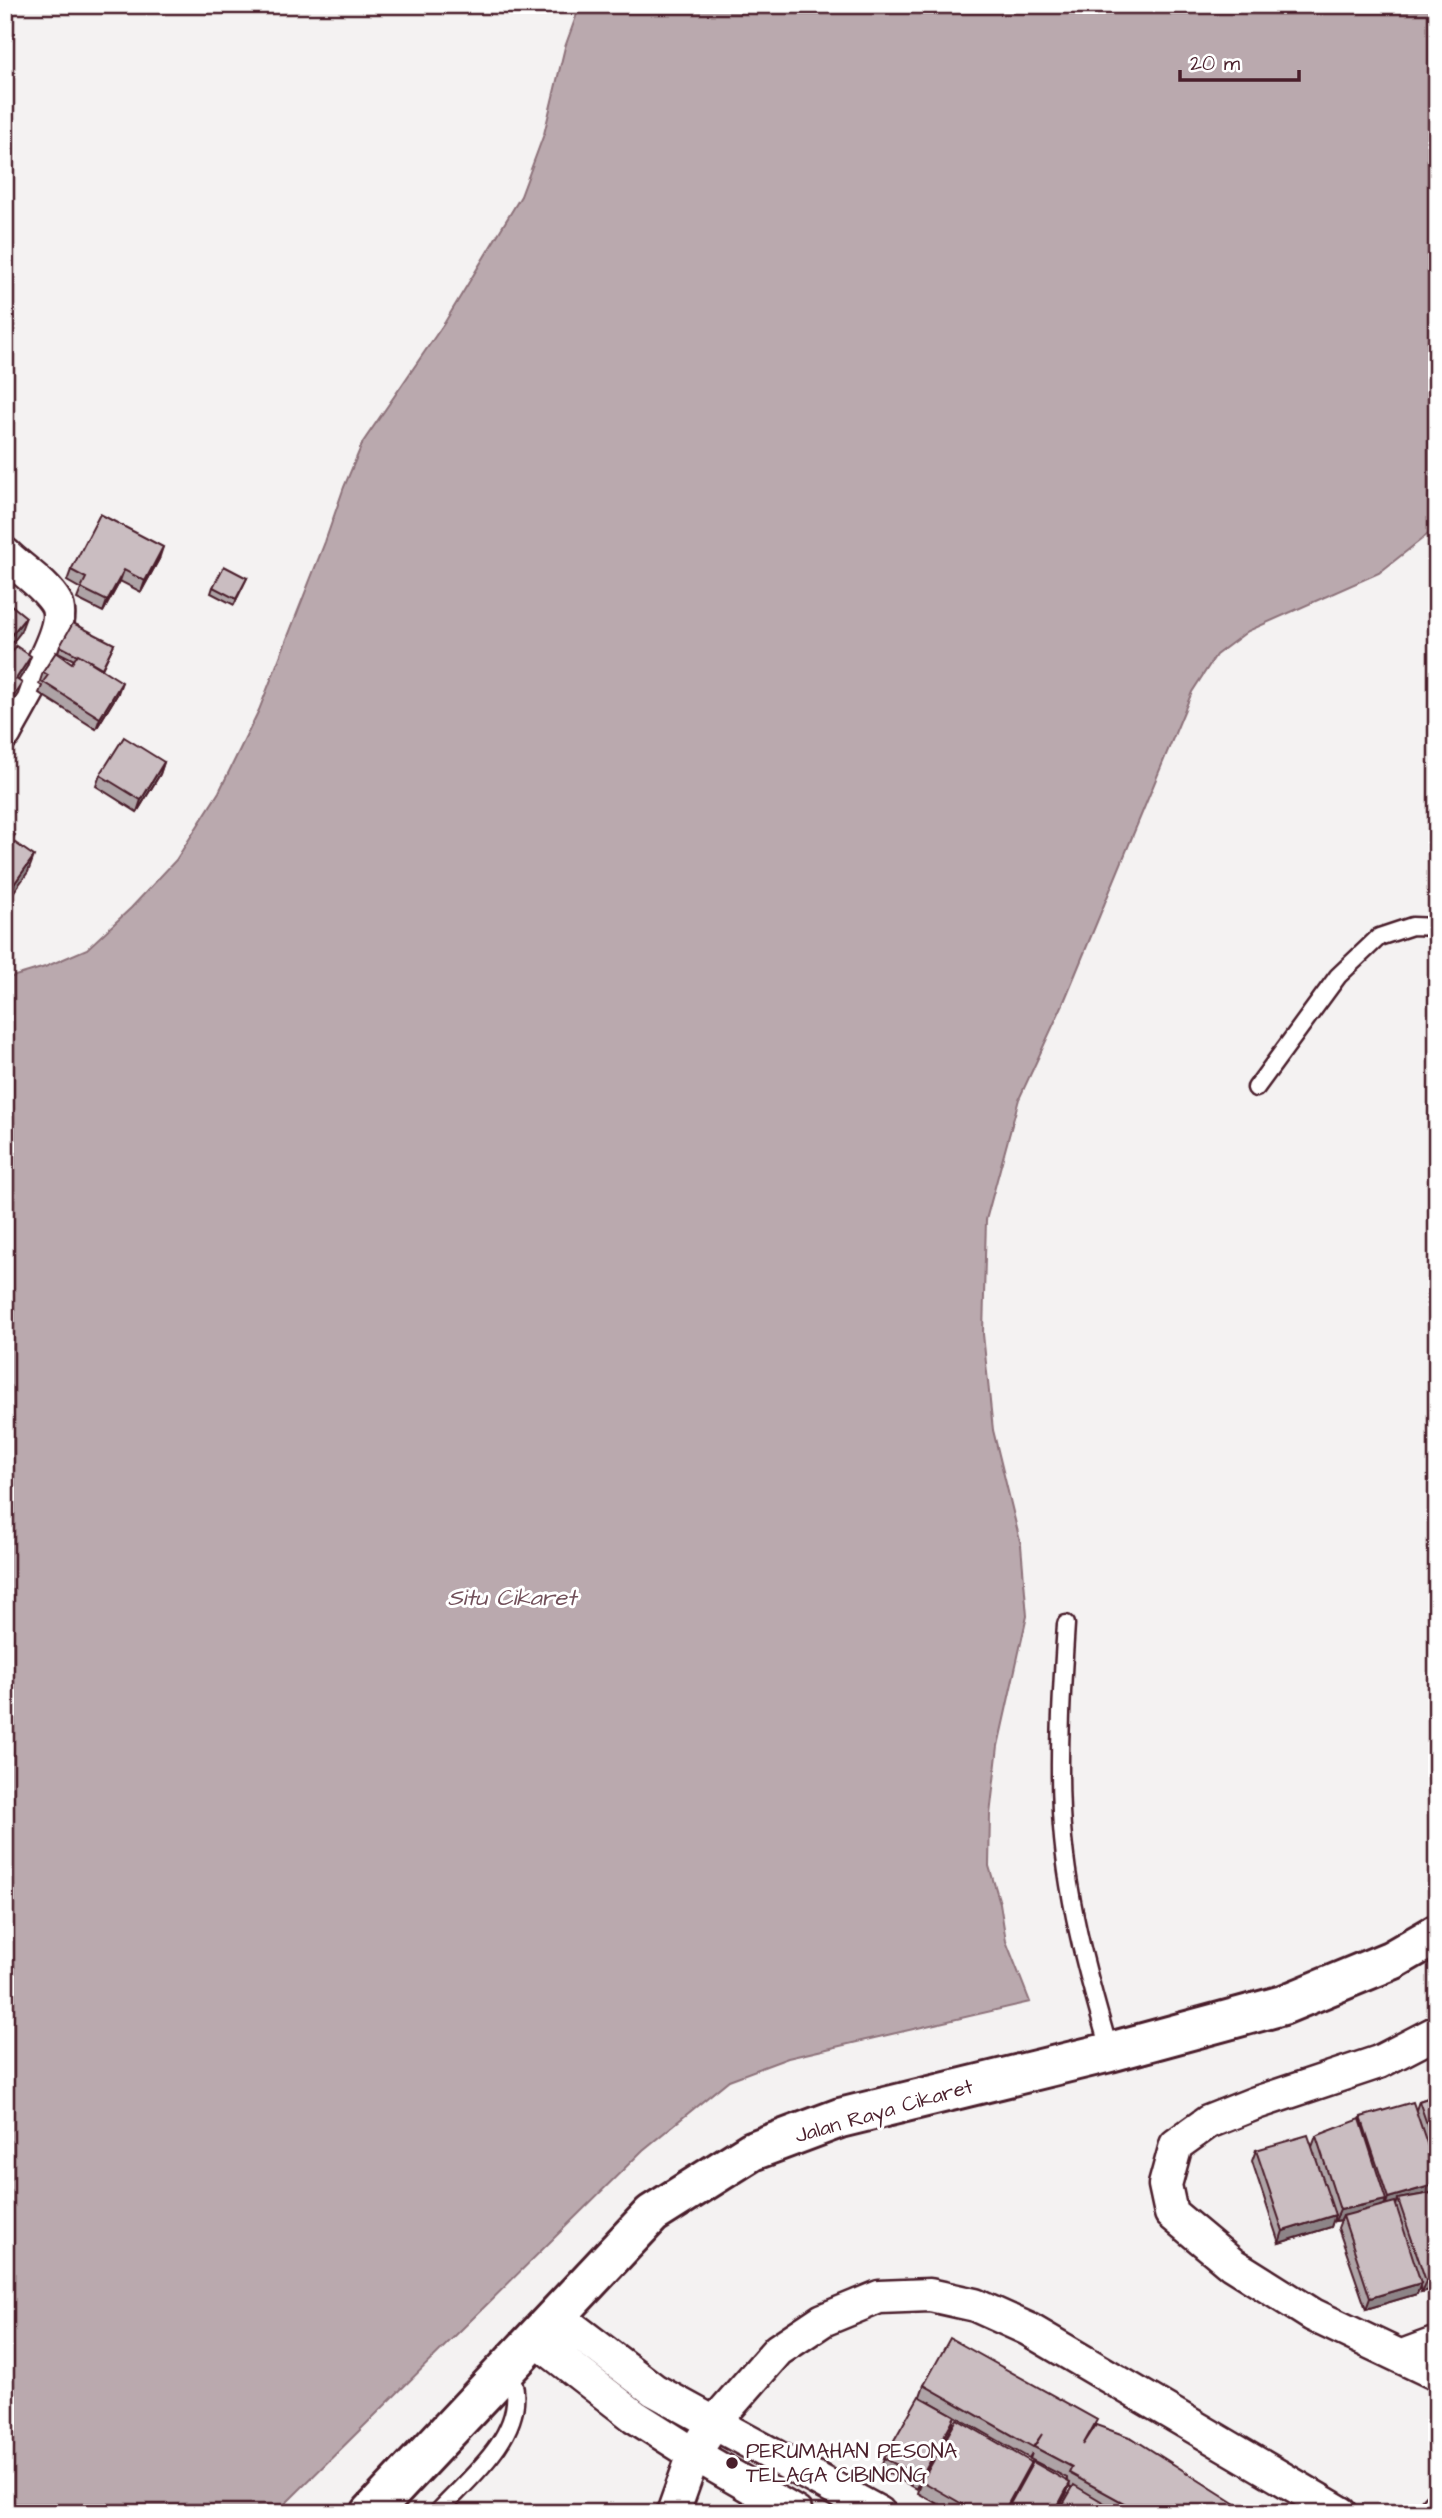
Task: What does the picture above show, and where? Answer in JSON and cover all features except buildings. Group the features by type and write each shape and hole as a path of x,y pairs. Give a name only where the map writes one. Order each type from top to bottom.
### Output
{"main road":[{"name":"Jalan Raya Cikaret","path":"371,2513 652,2214 752,2151 840,2118 1110,2052 1283,2006 1392,1960 1437,1934"}],"street":[{"path":"5,554 50,594 58,606 58,622 41,668 5,733"},
{"path":"1437,2032 1379,2062 1208,2122 1176,2145 1165,2185 1171,2213 1232,2264 1313,2315 1437,2374"},
{"path":"673,2513 694,2454 714,2423 778,2350 823,2320 878,2297 930,2295 975,2305 1028,2329 1342,2513"},
{"path":"547,2328 879,2513"},
{"path":"547,2328 634,2416 796,2513"},
{"path":"1402,2356 1437,2343"},
{"path":"1433,2513 1437,2508"}],"lane":[{"path":"1256,1088 1338,976 1379,937 1412,926 1437,927"},
{"path":"1066,1624 1062,1680 1061,1812 1070,1886 1088,1978 1110,2052"},
{"path":"437,2513 502,2442 514,2414 516,2388 507,2370"}],"water":[{"name":"Situ Cikaret","path":"583,5 1437,5 1437,527 1379,573 1248,631 1216,655 1192,692 1063,1004 1019,1099 986,1220 983,1334 993,1430 1021,1545 1027,1616 998,1746 990,1815 989,1866 1000,1903 1006,1941 1030,2002 788,2058 729,2080 643,2150 276,2513 5,2513 5,979 45,967 87,949 131,908 176,860 219,792 259,710 363,442 445,322 521,196 544,134 565,47"}],"place":[{"name":"PERUMAHAN PESONA TELAGA CIBINONG","path":"732,2463"}]}
